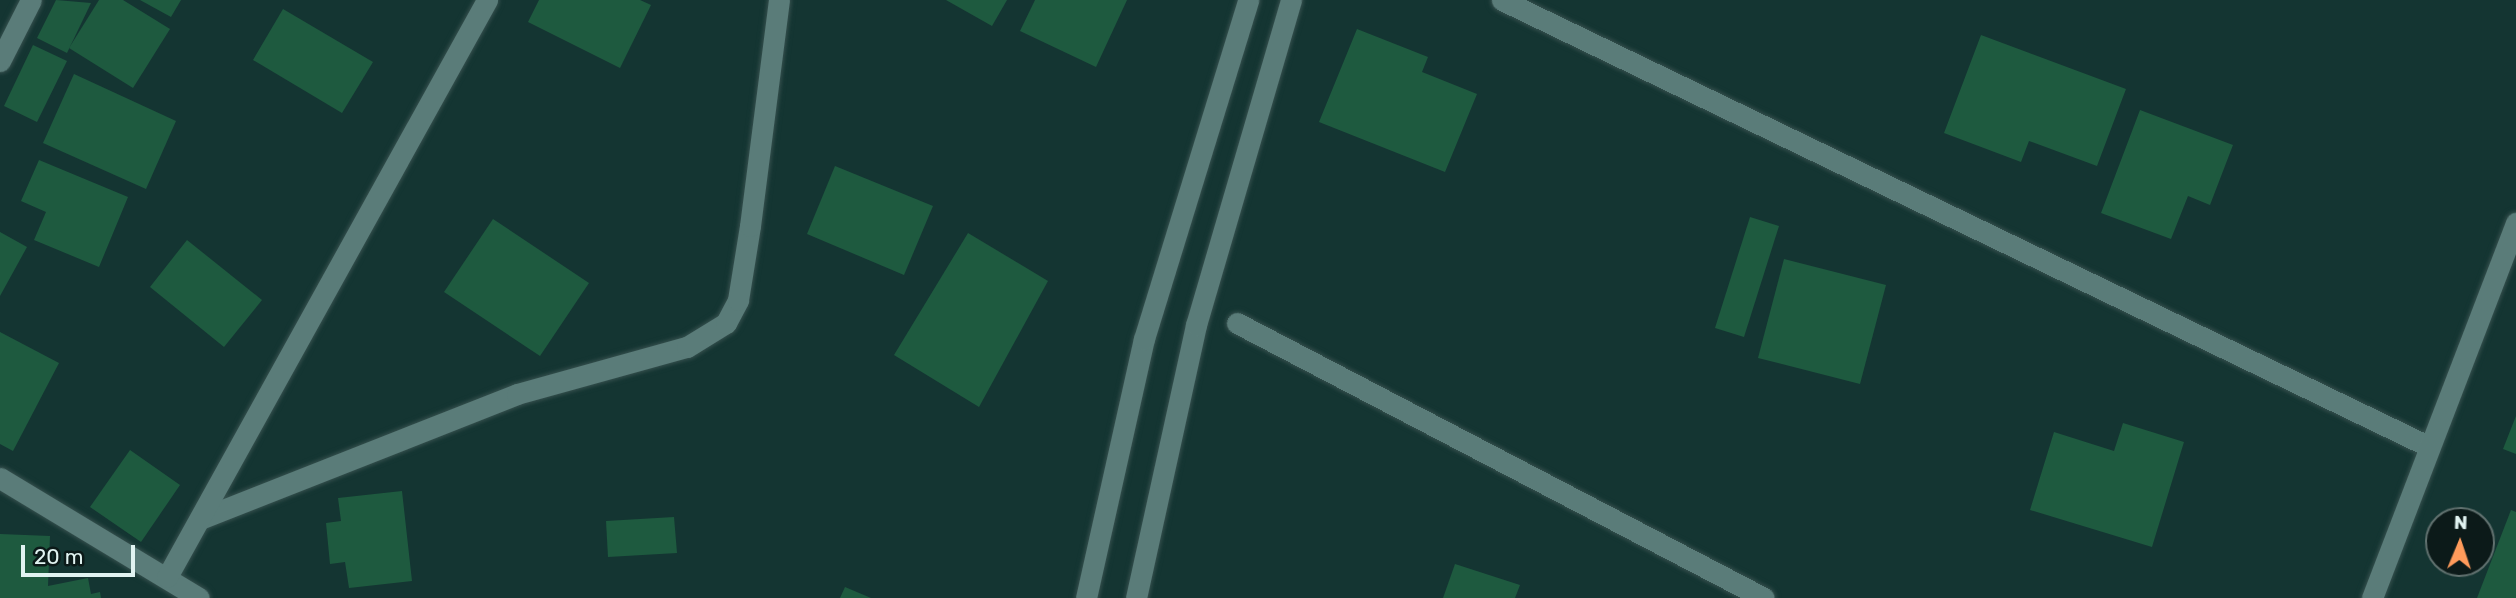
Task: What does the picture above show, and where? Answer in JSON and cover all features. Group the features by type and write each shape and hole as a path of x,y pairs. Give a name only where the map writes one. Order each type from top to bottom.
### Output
{"street":[{"path":"0,61 31,0"},
{"path":"167,577 487,0"},
{"path":"200,519 517,394 687,347 726,323 738,300 779,0"},
{"path":"1086,598 1144,339 1248,0"},
{"path":"1136,598 1196,325 1291,0"},
{"path":"1502,0 2426,445"},
{"path":"2372,598 2426,445 2516,223"},
{"path":"1237,323 1764,598"},
{"path":"0,478 199,598"}],"building":[{"path":"56,0 91,3 67,53 37,38"},
{"path":"99,0 123,0 170,29 133,88 69,48"},
{"path":"140,0 181,0 171,17"},
{"path":"539,0 640,0 651,5 620,68 528,22"},
{"path":"946,0 1007,0 992,26"},
{"path":"1035,0 1127,0 1096,67 1020,31"},
{"path":"283,9 373,62 342,113 253,60"},
{"path":"1357,29 1428,57 1422,72 1477,94 1445,172 1319,122"},
{"path":"1981,35 2126,89 2097,166 2029,141 2021,162 1944,133"},
{"path":"33,45 67,61 37,122 4,106"},
{"path":"74,74 176,121 146,189 43,143"},
{"path":"2140,110 2233,145 2210,205 2188,196 2171,239 2101,213"},
{"path":"39,160 128,197 99,267 34,240 46,212 21,201"},
{"path":"835,166 933,206 904,275 807,234"},
{"path":"1750,217 1779,226 1744,337 1715,328"},
{"path":"493,219 589,283 540,356 444,292"},
{"path":"0,232 27,247 0,296"},
{"path":"968,233 1048,281 979,407 894,355"},
{"path":"187,240 262,300 224,347 150,287"},
{"path":"1784,259 1886,285 1860,384 1758,358"},
{"path":"0,332 59,363 13,451 0,444"},
{"path":"2516,416 2516,454 2503,449"},
{"path":"2123,423 2184,442 2152,547 2030,510 2054,432 2114,451"},
{"path":"130,450 180,485 141,542 90,507"},
{"path":"402,491 412,581 349,588 345,562 330,564 326,523 341,521 338,498"},
{"path":"2511,510 2516,512 2516,598 2477,598 2485,577 2495,577 2495,551"},
{"path":"674,517 677,553 608,557 606,521"},
{"path":"0,534 50,536 48,586 88,578 91,594 100,592 101,598 0,598"},
{"path":"1455,564 1520,585 1515,598 1443,598"},
{"path":"845,587 871,598 840,598"}]}
